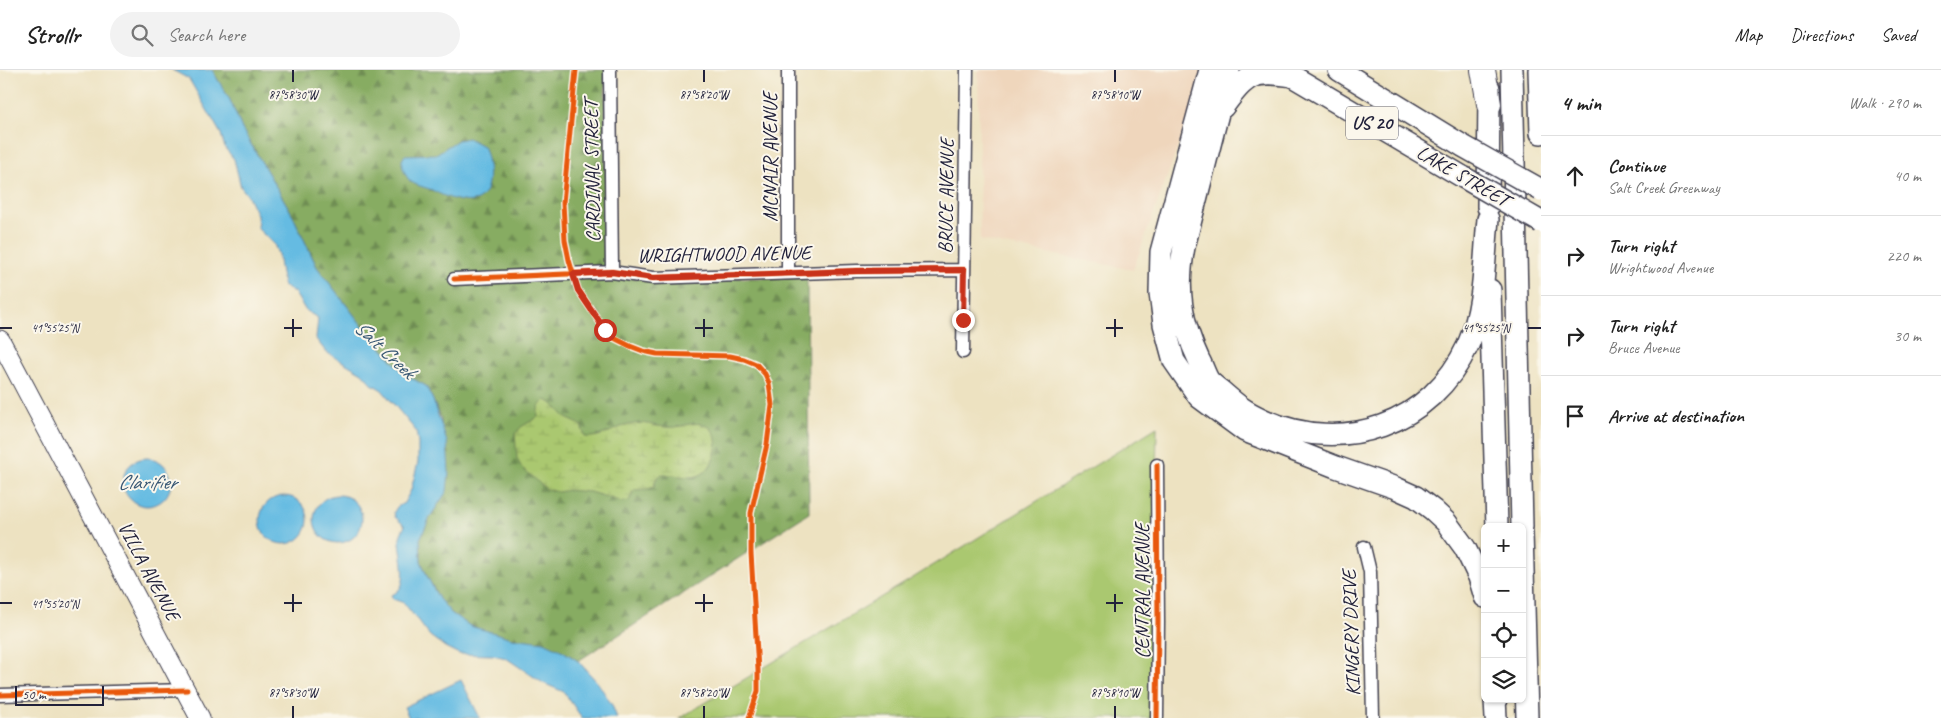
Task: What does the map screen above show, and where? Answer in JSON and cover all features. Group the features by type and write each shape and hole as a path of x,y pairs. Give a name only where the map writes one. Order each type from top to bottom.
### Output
{"highway":[{"path":"1483,70 1489,104"}],"main road":[{"path":"1210,70 1161,252 1160,293 1164,324 1174,360 1199,397 1245,431 1416,497 1446,522 1465,548 1481,584"},
{"path":"1229,70 1184,247 1179,290 1189,339 1209,381 1242,410 1283,428 1298,432 1332,436 1363,431 1385,424 1410,412 1424,402 1440,388 1459,362 1475,326 1480,300 1488,218"},
{"name":"LAKE STREET","path":"1339,70 1463,146 1541,190"},
{"path":"1488,70 1488,218 1497,523"},
{"path":"1512,70 1522,523"},
{"path":"1539,70 1541,133"},
{"path":"1219,113 1234,91 1250,77 1260,73 1287,73"},
{"name":"LAKE STREET","path":"1287,73 1541,222"},
{"name":"VILLA AVENUE","path":"0,340 200,718"},
{"path":"1523,568 1527,718"},
{"path":"1495,703 1496,718"},
{"path":"1504,703 1505,718"}],"street":[{"name":"CARDINAL STREET","path":"610,70 612,272"},
{"name":"MCNAIR AVENUE","path":"788,70 788,273"},
{"name":"BRUCE AVENUE","path":"962,352 967,70"},
{"name":"WRIGHTWOOD AVENUE","path":"454,279 612,272 653,278 788,273 964,270"},
{"name":"CENTRAL AVENUE","path":"1157,464 1157,718"},
{"name":"KINGERY DRIVE","path":"1364,546 1370,572 1373,718"},
{"path":"0,695 186,690"}],"shaded area":[{"path":"978,70 1206,70 1133,270 980,240"}],"green space":[{"path":"212,70 605,70 607,256 621,278 807,278 809,513 578,661 563,651 470,626 451,613 439,599 421,561 420,539 430,517 447,491 441,419 433,400 426,386 404,374 361,324 317,267 291,212 242,129 230,100"},
{"path":"545,400 552,403 566,418 581,425 585,437 597,436 638,423 664,427 693,424 705,425 715,435 716,450 714,458 706,471 700,475 686,477 662,474 656,479 654,486 649,489 634,490 629,501 622,502 590,492 568,490 558,492 546,489 522,468 517,459 515,434 521,427 538,417 539,407"},
{"path":"1157,427 1152,718 680,718 908,581"}],"water":[{"path":"172,70 212,70 230,100 242,129 291,212 317,267 361,324 404,374 426,386 433,400 447,442 449,472 447,491 430,517 420,539 421,561 439,599 451,613 470,626 512,638 544,642 578,661 598,683 612,705 617,718 582,718 564,692 543,683 506,658 493,655 459,654 445,647 430,636 404,603 393,599 391,595 398,591 402,585 403,570 400,537 405,526 395,517 394,512 397,507 404,503 411,490 418,462 416,431 382,390 372,384 362,373 326,352 316,339 318,318 306,311 294,292 283,286 278,254 274,244 258,229 257,215 248,196 241,187 234,159 225,148 221,134 189,79"},
{"path":"468,138 483,146 487,159 488,183 486,190 477,200 460,201 410,181 403,169 402,160 405,155 436,154 458,140"},
{"name":"Clarifier","path":"147,458 156,460 164,465 169,473 171,482 169,491 164,499 156,504 147,506 138,504 130,499 125,491 123,482 125,473 130,465 138,460"},
{"path":"338,495 347,497 355,502 360,510 362,519 360,528 355,536 347,541 338,543 329,541 321,536 316,528 314,519 316,510 321,502 329,497"},
{"path":"284,496 293,498 301,503 306,511 308,520 306,529 301,537 293,542 284,544 275,542 267,537 262,529 260,520 262,511 267,503 275,498"},
{"path":"461,680 480,718 409,718 404,707"}],"cycle path":[{"path":"576,70 563,203 565,240 578,290 605,330 614,338 630,346 657,354 730,356 744,359 756,364 765,374 769,383 772,405 767,444 751,513 751,553 758,691 749,718"},
{"path":"454,279 612,272 653,278 857,271 964,270"},
{"path":"1157,465 1157,718"},
{"path":"0,695 187,690"}],"route":[{"path":"605,330 578,290 573,274 612,272 653,278 857,271 964,270 963,320"}],"water label":[{"name":"Salt Creek","path":"385,349"}]}
